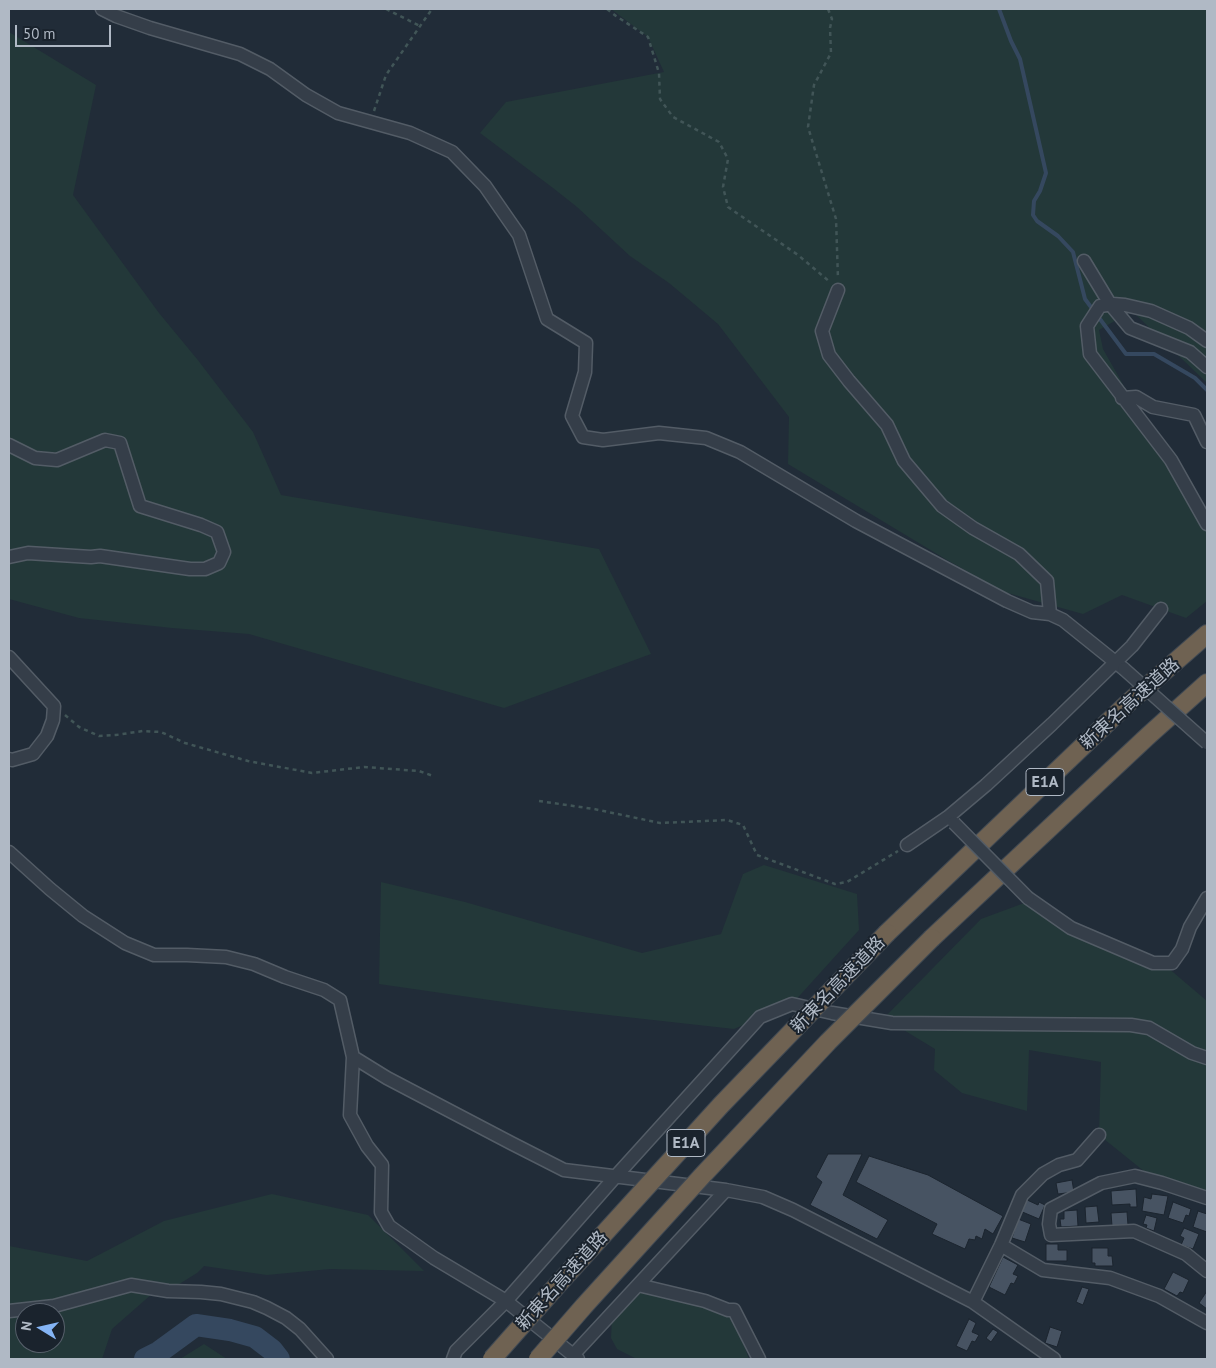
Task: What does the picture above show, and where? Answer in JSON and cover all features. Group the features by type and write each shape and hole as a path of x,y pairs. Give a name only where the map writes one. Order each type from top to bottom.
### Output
{"highway":[{"name":"新東名高速道路","path":"492,1359 721,1106 887,934 1128,703 1207,634"},
{"name":"新東名高速道路","path":"538,1359 702,1176 828,1042 932,938 1148,735 1207,683"}],"street":[{"path":"102,9 150,28 240,54 270,69 306,95 338,113 410,133 452,152 485,186 519,235 547,319 586,343 585,372 572,416 583,437 603,440 659,433 706,438 740,452 856,521 1007,601 1032,612 1050,614 1063,620 1120,665 1207,743"},
{"path":"1084,261 1105,305 1130,328 1190,352 1207,367"},
{"path":"838,290 822,331 829,355 887,425 904,461 942,506 973,528 1019,554 1047,581 1050,614"},
{"path":"1207,341 1189,328 1151,311 1126,305 1105,305 1087,326 1090,354 1171,460 1207,524"},
{"path":"1122,398 1136,397 1153,407 1194,415 1207,442"},
{"path":"9,445 35,458 57,460 105,440 120,443 140,506 201,525 217,532 224,552 220,563 205,569 190,569 100,556 28,553 9,556"},
{"path":"907,845 951,820 1052,724 1120,665 1132,646 1161,609"},
{"path":"9,657 54,706 53,720 47,736 33,754 12,760 9,759"},
{"path":"951,820 1028,898 1071,928 1153,962 1172,963 1182,948 1190,927 1207,898"},
{"path":"9,852 83,916 125,944 154,955 226,957 254,964 324,990 340,1000 352,1057 350,1115 367,1146 382,1165 381,1212 389,1226 434,1258 506,1302 575,1357 638,1285 726,1190"},
{"path":"453,1359 456,1351 506,1302 616,1176 760,1017 792,1004 892,1023 1131,1025 1149,1028 1192,1053 1207,1058"},
{"path":"352,1057 387,1078 564,1170 726,1190 763,1197 793,1210 973,1302 1054,1359"},
{"path":"973,1302 1001,1245 1022,1195 1043,1174 1059,1165 1077,1160 1099,1134"},
{"path":"1207,1198 1135,1176 1101,1183 1051,1210 1049,1224 1051,1235 1134,1231 1186,1254 1207,1271"},
{"path":"1001,1245 1043,1270 1110,1278 1159,1296 1207,1323"},
{"path":"9,1311 54,1306 131,1285 168,1291 221,1294 253,1302 286,1318 328,1359"},
{"path":"638,1285 705,1301 728,1310 734,1310 759,1359"}],"path":[{"path":"386,9 420,26"},
{"path":"370,123 386,74 432,9"},
{"path":"607,9 648,37 659,73 660,99 673,117 719,142 728,159 722,187 728,207 798,255 838,290"},
{"path":"828,9 832,19 830,28 831,53 814,85 808,127 836,219 838,290"},
{"path":"54,706 79,727 100,736 116,736 143,731 161,732 185,743 248,761 312,773 364,767 419,771 433,776"},
{"path":"539,802 594,810 660,823 727,820 743,825 757,855 835,884 847,882 907,845"}],"green space":[{"path":"611,9 1207,9 1207,383 1132,311 1099,330 1103,349 1207,533 1207,601 1186,618 1122,595 1083,614 1004,592 947,560 788,464 789,417 718,324 669,283 630,256 577,207 480,133 506,102 664,72 648,37"},
{"path":"9,32 96,85 73,195 159,313 253,432 281,495 599,549 651,654 504,708 249,634 79,618 9,599"},
{"path":"764,865 857,894 859,930 792,1004 734,1029 545,1008 379,984 381,882 465,902 642,953 721,934 743,874"},
{"path":"1027,902 1167,967 1207,1001 1207,1198 1163,1182 1145,1172 1099,1135 1101,1062 1029,1050 1027,1111 962,1093 934,1070 935,1049 884,1018 981,919"},
{"path":"272,1194 368,1215 424,1271 330,1269 267,1275 204,1266 197,1273 168,1291 153,1293 112,1329 102,1359 9,1359 9,1246 87,1261 164,1221"},
{"path":"640,1287 726,1309 736,1324 749,1359 637,1359 617,1349 611,1338 612,1317"},
{"path":"204,1344 227,1359 180,1359"}],"building":[{"path":"828,1154 862,1154 843,1195 888,1220 877,1239 810,1205 822,1182 816,1177"},
{"path":"869,1156 928,1175 1003,1216 993,1234 985,1229 982,1239 976,1236 975,1240 969,1239 965,1249 932,1234 937,1224 856,1182"},
{"path":"1072,1180 1074,1192 1058,1194 1056,1183"},
{"path":"1136,1189 1137,1207 1130,1207 1130,1204 1112,1205 1111,1191"},
{"path":"1152,1194 1168,1196 1164,1215 1142,1211 1144,1197 1151,1199"},
{"path":"1025,1199 1038,1205 1039,1202 1045,1205 1039,1219 1020,1211"},
{"path":"1173,1202 1191,1209 1189,1216 1186,1215 1183,1223 1168,1218"},
{"path":"1097,1206 1099,1222 1086,1223 1085,1207"},
{"path":"1077,1210 1078,1226 1061,1227 1060,1219 1064,1219 1064,1211"},
{"path":"1198,1211 1207,1214 1207,1232 1193,1227"},
{"path":"1127,1212 1128,1225 1112,1226 1111,1213"},
{"path":"1146,1215 1157,1218 1154,1231 1146,1228 1147,1225 1143,1224"},
{"path":"1018,1219 1031,1224 1025,1242 1012,1238"},
{"path":"1184,1228 1199,1234 1193,1249 1181,1245 1184,1238 1180,1236"},
{"path":"1046,1244 1058,1244 1058,1250 1067,1250 1067,1261 1046,1261"},
{"path":"1092,1248 1108,1248 1108,1256 1112,1256 1113,1266 1095,1266 1095,1263 1092,1263"},
{"path":"1003,1257 1018,1265 1013,1274 1018,1276 1014,1284 1011,1283 1005,1295 989,1287"},
{"path":"1173,1272 1189,1280 1183,1293 1180,1292 1177,1296 1164,1289"},
{"path":"1082,1287 1089,1289 1083,1305 1076,1302"},
{"path":"1207,1291 1207,1309 1199,1303"},
{"path":"969,1319 976,1323 972,1332 979,1335 975,1342 972,1341 967,1351 956,1346"},
{"path":"1050,1327 1062,1331 1057,1347 1045,1343"},
{"path":"993,1329 998,1332 991,1342 986,1338"}],"waterway":[{"path":"999,9 1020,59 1046,173 1040,191 1034,201 1033,215 1037,221 1058,236 1073,252 1085,299 1126,354 1154,354 1195,378 1207,390"},
{"path":"145,1359 159,1352 196,1325 230,1330 255,1337 272,1350 279,1359"}]}
